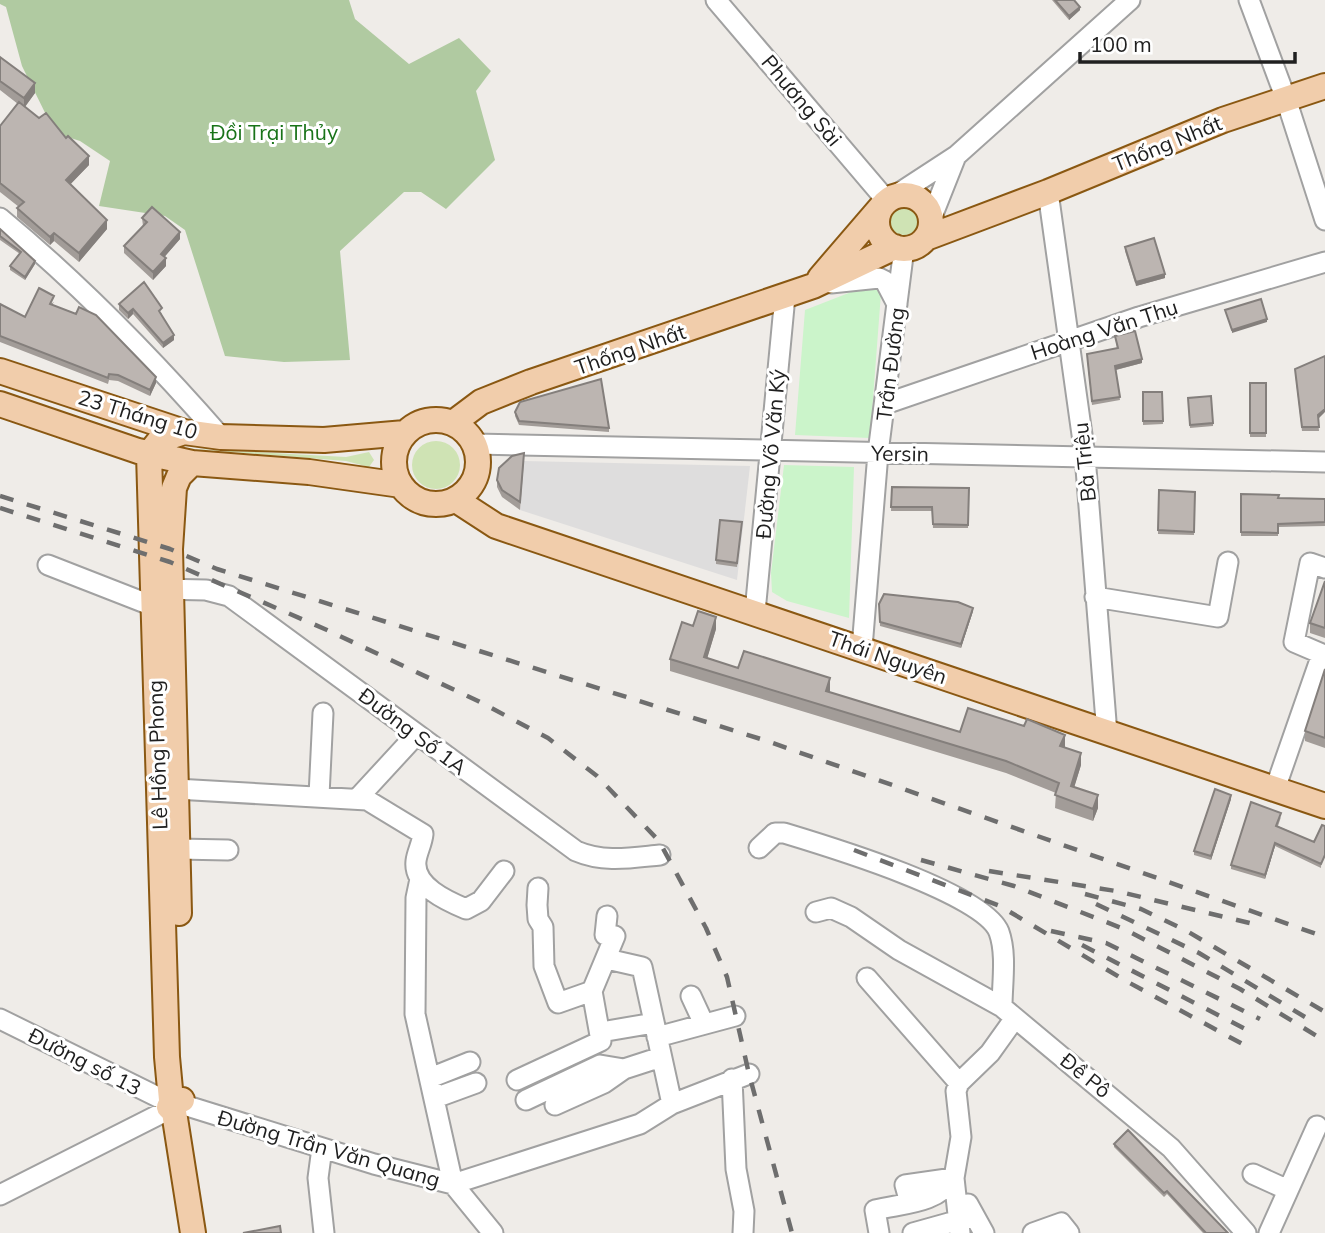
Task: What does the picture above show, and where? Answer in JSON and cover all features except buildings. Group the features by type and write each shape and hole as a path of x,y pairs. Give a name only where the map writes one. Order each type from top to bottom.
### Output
{"main road":[{"name":"Thống Nhất","path":"453,423 481,402 531,382 813,286 914,238 973,222 1223,120 1325,86"},
{"path":"899,196 912,197 925,205 914,238 878,230 884,204 899,196"},
{"name":"Thống Nhất","path":"813,286 884,204"},
{"name":"23 Tháng 10","path":"0,371 184,432 220,437 324,440 405,433"},
{"name":"23 Tháng 10","path":"0,404 149,454 192,463 309,472 401,485"},
{"path":"433,420 453,423 475,444 478,472 470,488 456,500 428,504 413,497 401,485 394,461 405,433 433,420"},
{"path":"149,454 160,440 184,432"},
{"name":"Lê Hồng Phong","path":"149,454 176,789 176,1106 204,1233"},
{"name":"Lê Hồng Phong","path":"192,463 179,476 174,488 159,595 167,1043 193,1233"},
{"name":"Thái Nguyên","path":"456,500 496,526 1325,806"}],"street":[{"name":"Phương Sài","path":"716,0 884,204"},
{"path":"884,204 956,156 1130,0"},
{"path":"1249,0 1286,100 1325,220"},
{"name":"Trần Đường","path":"863,648 878,453 897,304 914,238 956,156"},
{"name":"Bà Triệu","path":"1048,192 1085,456 1107,734"},
{"path":"0,218 77,285 151,357 220,437"},
{"name":"Hoàng Văn Thụ","path":"885,404 1069,339 1325,262"},
{"path":"813,286 879,278 885,281 897,304"},
{"name":"Đường Võ Văn Ký","path":"755,612 785,296"},
{"name":"Yersin","path":"475,444 1325,462"},
{"path":"1096,597 1218,617 1228,562"},
{"path":"1275,789 1322,654 1294,642 1310,563 1325,568"},
{"name":"Đường Số 1A","path":"48,565 159,595 206,590 229,596 576,851 592,858 612,860 660,855"},
{"path":"319,796 323,713"},
{"path":"357,799 416,735"},
{"path":"176,789 368,800 423,834 416,859 416,873 420,880 443,898 466,909 481,901 504,871"},
{"path":"759,848 775,834 785,833 938,888 977,908 991,919 1000,938 1009,1012 990,1053 959,1083 954,1099 961,1137 954,1178 945,1191 933,1198 875,1210 879,1233"},
{"path":"178,849 228,850"},
{"path":"420,880 416,892 415,1014 453,1184 493,1233"},
{"path":"538,888 538,919 543,927 544,965 558,1003 592,990"},
{"name":"Đề Pô","path":"816,912 831,908 843,912 899,950 1009,1012 1171,1148 1246,1233"},
{"path":"517,1080 601,1041 592,990 615,936 605,935 607,916"},
{"path":"607,959 642,967 672,1104"},
{"path":"867,978 959,1083"},
{"path":"691,996 704,1024"},
{"path":"601,1032 655,1030 704,1024 734,1016"},
{"name":"Đường số 13","path":"0,1019 176,1106"},
{"path":"555,1105 604,1083 624,1069 661,1057"},
{"path":"430,1078 470,1062"},
{"path":"526,1100 600,1065 624,1069"},
{"name":"Đường Trần Văn Quang","path":"176,1106 453,1184 640,1125 672,1104 740,1077 736,1169 744,1211 743,1233"},
{"path":"435,1098 476,1083"},
{"path":"0,1195 176,1106"},
{"path":"1269,1233 1317,1126"},
{"path":"321,1148 318,1178 324,1233"},
{"path":"1253,1174 1288,1190"},
{"path":"913,1233 969,1225 954,1178"},
{"path":"1033,1233 1061,1223 1069,1233"}],"shaded area":[{"path":"524,461 750,466 737,580 520,510"}],"green space":[{"name":"Đồi Trại Thủy","path":"0,0 349,0 355,19 409,64 459,38 491,71 476,91 495,160 446,209 421,192 404,192 340,251 350,360 284,362 225,356 185,230 165,216 99,206 110,161 80,141 55,133 22,66 6,7 0,4"},
{"path":"904,207 914,211 918,221 914,231 904,235 894,231 890,221 894,211"},
{"path":"882,280 870,438 795,435 805,310"},
{"path":"436,441 453,448 460,465 453,482 436,489 419,482 412,465 419,448"},
{"path":"179,448 346,457 369,452 374,460 369,467 346,461"},
{"path":"784,465 854,467 849,618 787,601 772,592 771,573"}],"railway":[{"path":"0,496 170,549 217,569 764,740 1325,937"},
{"path":"0,508 170,562 327,630 478,701 548,738 597,776 659,841 706,928 727,977 749,1074 792,1233"},
{"path":"854,850 1000,906 1126,981 1248,1047"},
{"path":"921,860 1014,886 1124,929 1240,989 1325,1041"},
{"path":"989,871 1116,891 1262,926"},
{"path":"1085,894 1141,909 1185,930 1325,1012"},
{"path":"1096,904 1199,953 1305,1017"},
{"path":"1051,931 1106,943 1260,1019"},
{"path":"1082,945 1253,1033"}]}
